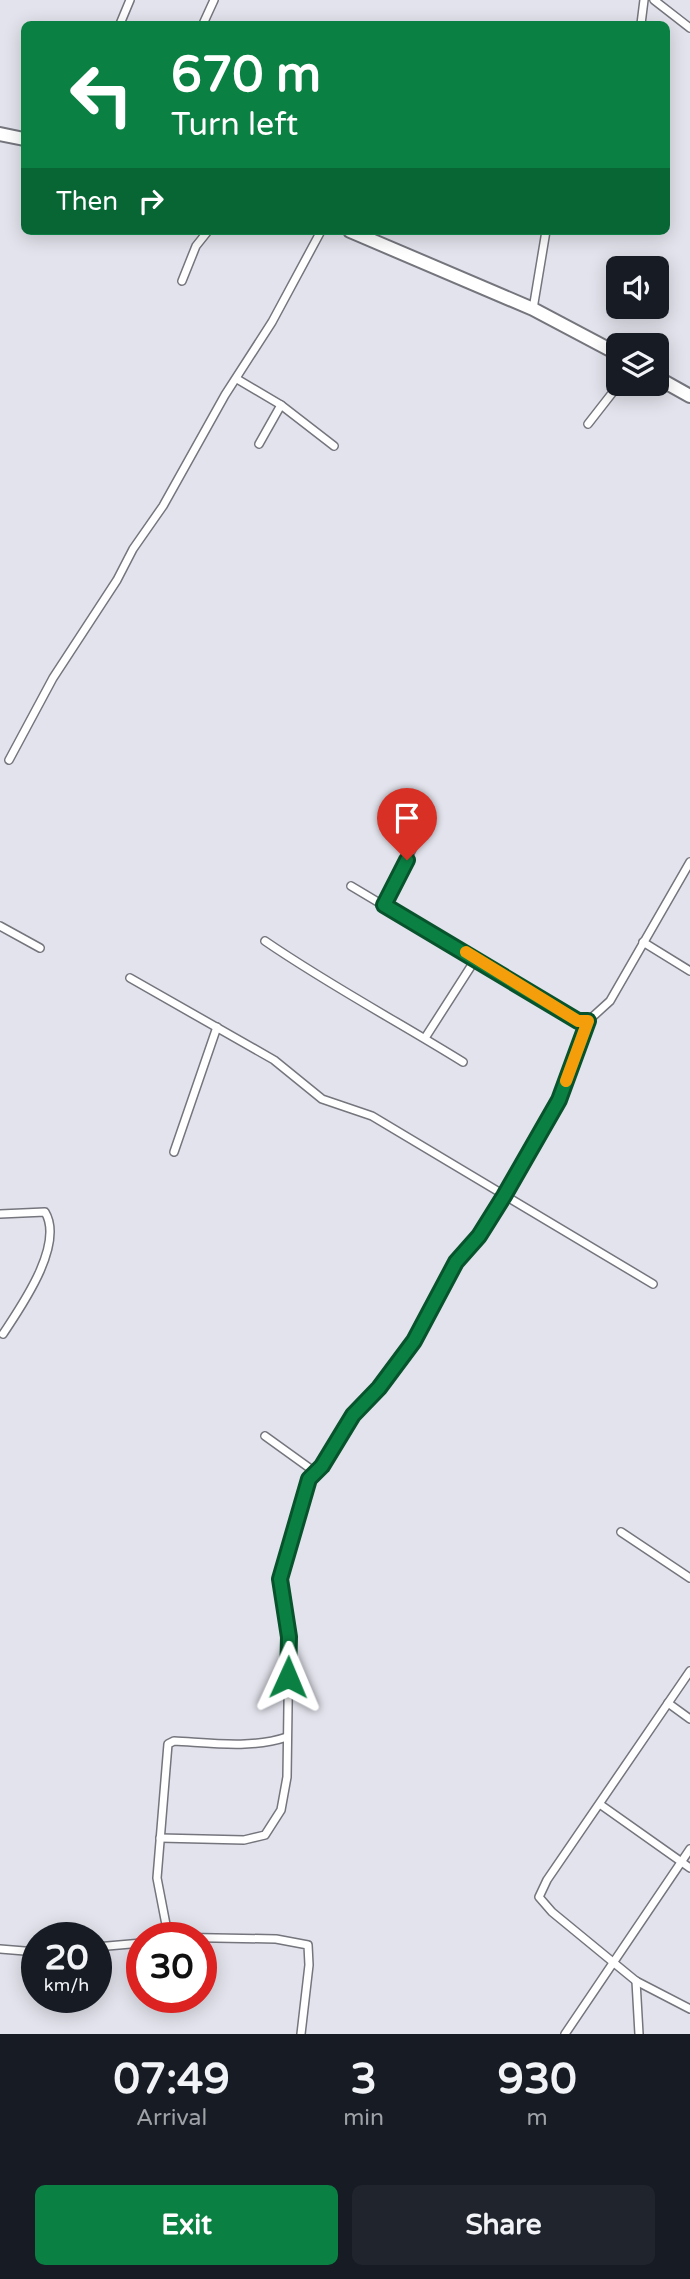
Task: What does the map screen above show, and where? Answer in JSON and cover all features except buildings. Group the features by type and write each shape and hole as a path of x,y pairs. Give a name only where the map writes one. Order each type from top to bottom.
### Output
{"highway":[{"path":"0,134 21,138"},
{"path":"359,235 533,309 606,348"},
{"path":"669,384 690,396"}],"street":[{"path":"121,21 130,0"},
{"path":"204,21 214,0"},
{"path":"641,21 643,0"},
{"path":"654,0 690,28"},
{"path":"182,281 196,246 205,235"},
{"path":"9,760 53,678 117,580 133,549 163,506 272,322 319,235"},
{"path":"533,309 545,235"},
{"path":"237,379 281,405 334,446"},
{"path":"588,424 610,396"},
{"path":"259,444 281,405"},
{"path":"384,905 418,838"},
{"path":"160,1838 244,1840 265,1835 281,1810 287,1737 289,1637 280,1579 302,1493 353,1415 379,1388 414,1341 456,1262 479,1236 504,1196 559,1100 588,1021 610,1001 690,862"},
{"path":"351,886 578,1021 588,1021"},
{"path":"0,926 40,948"},
{"path":"265,941 323,981 463,1062"},
{"path":"643,942 690,971"},
{"path":"425,1038 475,960"},
{"path":"130,978 274,1060 322,1099 372,1116 653,1284"},
{"path":"174,1153 217,1027"},
{"path":"0,1214 45,1212 49,1231 35,1285 3,1334"},
{"path":"265,1436 316,1472"},
{"path":"621,1532 690,1578"},
{"path":"690,1671 601,1805 547,1880 539,1898 552,1912 636,1981 690,2009"},
{"path":"668,1703 690,1719"},
{"path":"163,1922 157,1878 168,1744 174,1741 240,1745 271,1742 287,1737"},
{"path":"601,1805 690,1868"},
{"path":"565,2034 690,1849"},
{"path":"217,1937 276,1939 308,1945 309,1965 301,2034"},
{"path":"0,1949 21,1951"},
{"path":"636,1981 639,2034"}],"slow traffic":[{"path":"466,952 578,1021 588,1021 566,1081"}],"route":[{"path":"288,1677 289,1637 280,1579 282,1562 302,1493 353,1415 379,1388 414,1341 456,1262 479,1236 504,1196 559,1100 588,1021 578,1021 384,905 407,860"}]}
